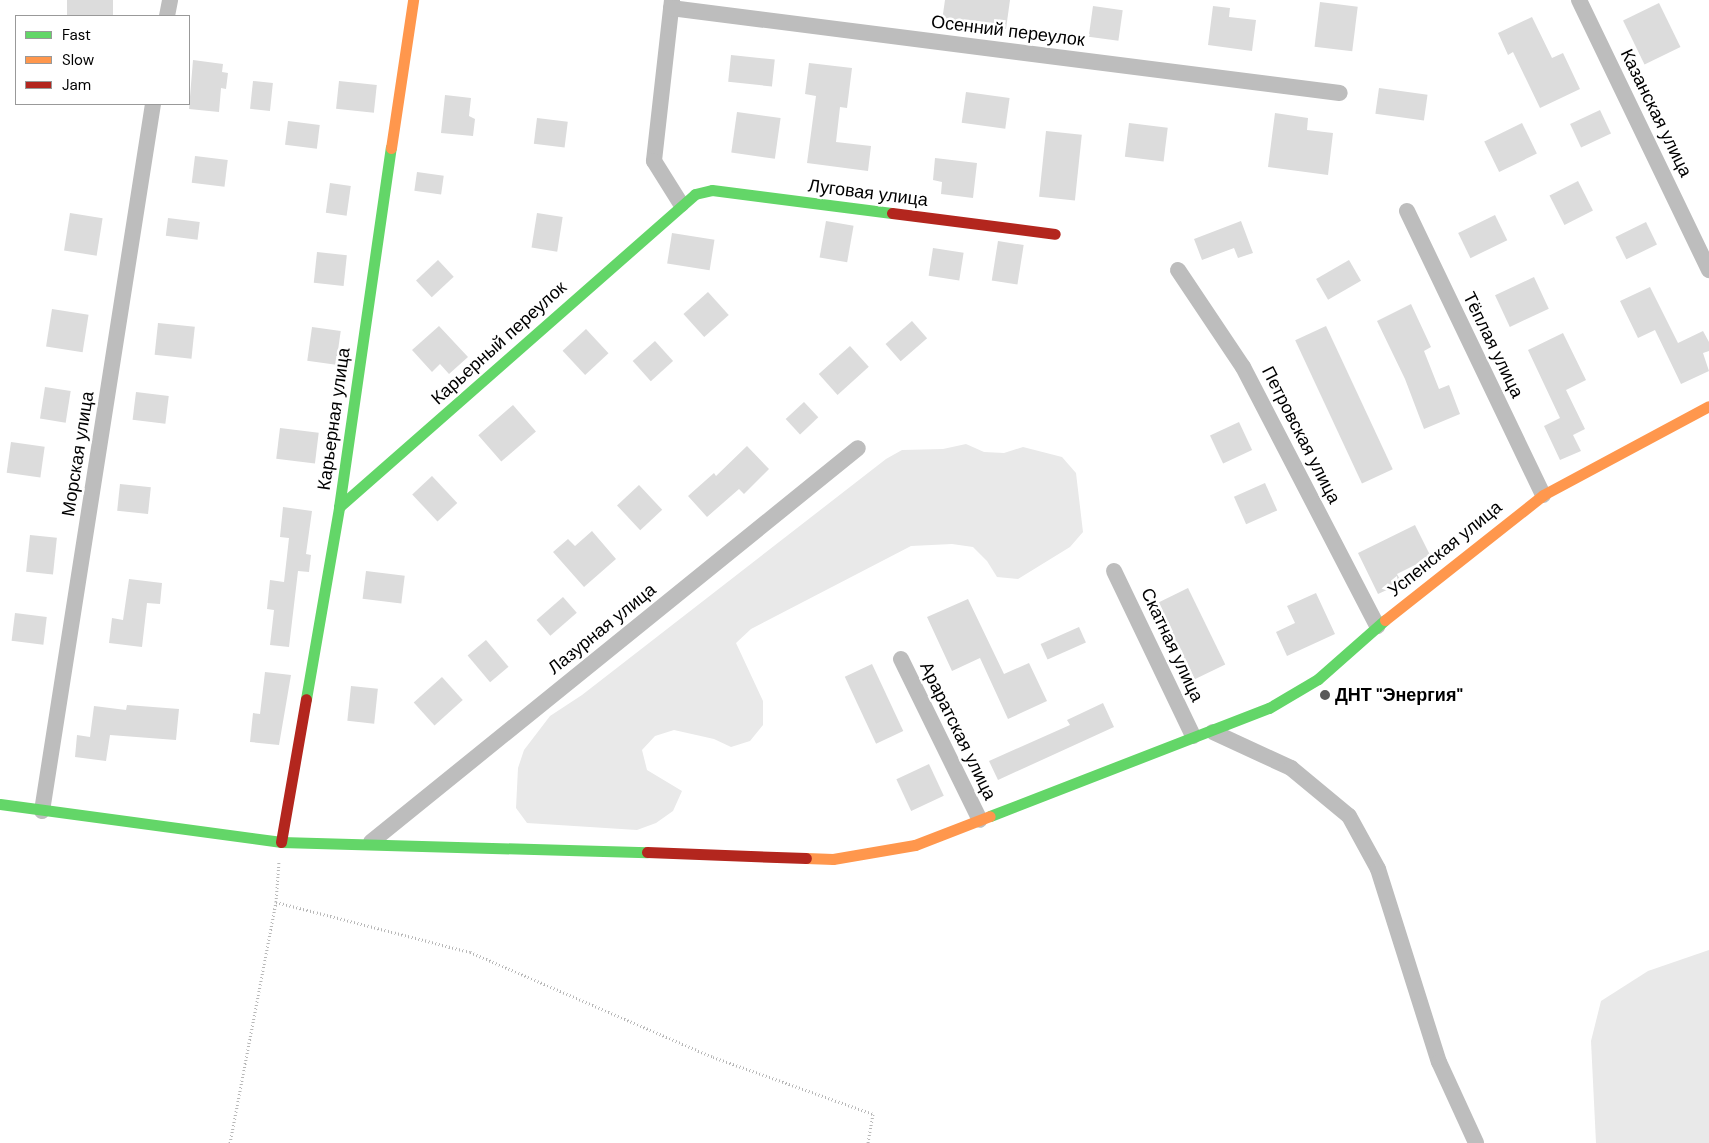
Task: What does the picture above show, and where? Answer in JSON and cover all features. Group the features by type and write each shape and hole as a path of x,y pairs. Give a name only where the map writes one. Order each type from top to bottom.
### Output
{"street":[{"path":"167,15 170,0"},
{"name":"Карьерная улица","path":"281,842 339,507 413,0"},
{"name":"Казанская улица","path":"1579,0 1709,270"},
{"path":"672,4 654,161 681,204"},
{"name":"Осенний переулок","path":"672,4 1340,93"},
{"name":"Морская улица","path":"42,811 153,105"},
{"name":"Луговая улица","path":"681,204 695,194 712,190 1055,234"},
{"name":"Карьерный переулок","path":"339,507 681,204"},
{"name":"Тёплая улица","path":"1407,211 1542,496"},
{"name":"Петровская улица","path":"1178,270 1243,367 1378,626"},
{"name":"Успенская улица","path":"0,804 281,842 371,842 833,860 915,845 1192,736 1213,732 1269,708 1318,679 1378,626 1542,496 1709,406"},
{"name":"Лазурная улица","path":"371,842 858,448"},
{"name":"Скатная улица","path":"1114,571 1192,736"},
{"name":"Араратская улица","path":"901,659 980,820"},
{"path":"1213,732 1291,768 1349,816 1378,869 1439,1062 1476,1143"}],"path":[{"path":"230,1143 276,902 281,842"},
{"path":"276,902 470,952 713,1057 873,1114 868,1143"}],"shaded area":[{"path":"966,444 984,452 1004,453 1023,447 1062,457 1076,473 1083,532 1070,547 1018,579 997,577 987,561 973,547 952,544 911,546 751,629 736,643 763,701 763,725 750,741 731,747 714,739 674,730 655,736 642,750 647,770 682,791 673,811 656,823 637,830 527,823 516,808 518,768 524,750 550,716 582,695 886,459 902,450 943,449"},
{"path":"1709,950 1709,1143 1596,1143 1591,1041 1601,1001 1648,971"}],"building":[{"path":"67,0 113,0 113,15 67,15"},
{"path":"945,0 1010,0 1006,29 942,21"},
{"path":"1320,2 1358,7 1352,51 1315,47"},
{"path":"1659,3 1680,47 1645,65 1623,21"},
{"path":"1093,6 1123,10 1118,41 1089,37"},
{"path":"1213,6 1230,8 1229,17 1256,20 1252,51 1208,45"},
{"path":"1532,17 1552,58 1563,53 1580,89 1540,108 1513,52 1508,55 1498,33"},
{"path":"731,55 775,60 772,86 728,82"},
{"path":"193,60 223,64 222,72 228,73 226,89 221,88 219,112 189,109"},
{"path":"809,63 852,68 847,108 840,107 836,142 871,146 868,171 807,163 816,96 805,94"},
{"path":"253,81 273,83 270,111 250,109"},
{"path":"339,81 377,85 374,113 336,109"},
{"path":"1379,88 1428,95 1424,121 1375,114"},
{"path":"966,92 1010,98 1005,129 962,123"},
{"path":"445,95 471,98 469,116 475,119 473,136 441,133"},
{"path":"1600,110 1611,134 1581,148 1570,124"},
{"path":"737,112 781,118 775,159 731,153"},
{"path":"1275,113 1308,118 1307,130 1333,133 1328,175 1268,167"},
{"path":"537,118 568,122 565,148 534,144"},
{"path":"288,121 320,125 317,149 285,145"},
{"path":"1129,123 1168,128 1164,161 1125,157"},
{"path":"1522,123 1537,154 1499,172 1484,141"},
{"path":"1046,131 1082,135 1075,200 1039,197"},
{"path":"195,156 228,160 224,187 192,183"},
{"path":"935,158 977,163 973,198 941,194 942,182 933,180"},
{"path":"417,172 444,176 441,195 414,191"},
{"path":"1578,181 1593,210 1564,225 1549,196"},
{"path":"330,183 351,186 347,216 326,213"},
{"path":"70,213 103,218 97,256 64,251"},
{"path":"537,213 563,217 557,252 532,248"},
{"path":"1495,215 1507,240 1470,258 1458,233"},
{"path":"168,218 200,222 198,240 166,236"},
{"path":"826,221 854,226 847,262 820,257"},
{"path":"1241,221 1253,253 1238,258 1234,248 1202,260 1194,239"},
{"path":"1646,222 1657,244 1626,259 1615,237"},
{"path":"672,233 714,240 710,270 667,264"},
{"path":"998,241 1024,245 1017,285 992,281"},
{"path":"933,248 964,253 959,281 929,276"},
{"path":"317,252 347,255 344,286 314,283"},
{"path":"438,260 454,277 432,297 416,280"},
{"path":"1349,260 1361,281 1328,300 1316,279"},
{"path":"1534,277 1549,309 1510,327 1495,295"},
{"path":"1650,287 1678,343 1703,331 1709,342 1709,351 1703,353 1709,371 1681,384 1655,330 1638,338 1620,301"},
{"path":"708,292 729,315 704,337 683,314"},
{"path":"1411,304 1431,347 1424,351 1439,389 1449,385 1460,414 1424,429 1405,379 1377,321"},
{"path":"52,309 89,315 83,352 46,347"},
{"path":"912,321 927,338 901,361 886,344"},
{"path":"158,323 195,327 191,359 155,355"},
{"path":"439,326 468,357 449,374 440,364 432,372 412,350"},
{"path":"1326,326 1393,469 1362,484 1295,340"},
{"path":"312,327 341,331 336,365 307,361"},
{"path":"586,329 609,353 585,375 563,351"},
{"path":"1563,333 1586,380 1566,390 1585,429 1573,435 1581,451 1560,460 1544,426 1560,418 1528,350"},
{"path":"655,341 673,361 651,381 633,361"},
{"path":"850,346 869,367 838,395 819,374"},
{"path":"45,387 71,391 66,423 40,419"},
{"path":"136,392 169,396 165,424 133,420"},
{"path":"804,402 818,417 800,434 786,419"},
{"path":"513,405 536,431 501,462 478,435"},
{"path":"1239,422 1252,450 1223,464 1210,436"},
{"path":"280,428 319,433 315,464 276,459"},
{"path":"11,442 45,447 40,477 7,473"},
{"path":"747,446 769,469 744,494 739,489 707,517 688,496 714,473 716,476"},
{"path":"432,476 457,503 437,521 412,494"},
{"path":"1265,483 1277,510 1246,524 1234,497"},
{"path":"120,484 151,487 148,514 117,511"},
{"path":"639,485 662,510 640,530 617,505"},
{"path":"283,507 312,511 306,554 311,555 309,572 298,571 289,647 270,645 274,610 267,609 270,580 284,582 289,538 280,537"},
{"path":"1415,525 1431,557 1397,574 1402,583 1378,594 1358,553"},
{"path":"592,531 616,559 584,587 553,552 568,539 575,546"},
{"path":"30,535 57,538 53,575 26,572"},
{"path":"366,571 405,576 401,604 363,599"},
{"path":"129,579 162,583 160,604 147,603 142,647 109,643 112,618 123,620"},
{"path":"1188,588 1225,664 1195,679 1157,603"},
{"path":"1316,593 1335,634 1287,656 1276,632 1295,623 1287,606"},
{"path":"563,597 577,613 550,636 537,620"},
{"path":"968,599 1004,674 1029,663 1047,701 1008,719 980,658 952,671 927,617"},
{"path":"15,613 47,617 43,645 12,641"},
{"path":"1079,627 1086,643 1048,660 1041,644"},
{"path":"486,640 508,667 490,682 468,655"},
{"path":"872,664 903,731 876,744 845,677"},
{"path":"265,672 291,675 279,745 250,742 253,713 260,714"},
{"path":"442,677 463,700 435,725 414,702"},
{"path":"351,686 378,689 374,724 347,721"},
{"path":"1103,703 1114,727 998,780 989,761 1070,725 1067,720"},
{"path":"127,705 179,709 176,740 110,735 106,761 75,757 77,735 90,737 94,706 126,710"},
{"path":"929,764 944,796 911,811 896,779"}],"traffic: fast":[{"path":"306,699 339,507 391,148"},
{"path":"339,507 695,194 712,190 892,213"},
{"path":"990,816 1269,708 1318,679 1385,620"},
{"path":"0,804 281,842 647,852"}],"traffic: slow":[{"path":"391,148 413,0"},
{"path":"1385,620 1543,495 1709,406"},
{"path":"806,858 833,859 915,845 990,816"}],"traffic: jam":[{"path":"892,213 1055,234"},
{"path":"281,842 306,699"},
{"path":"647,852 806,858"}],"place":[{"name":"ДНТ \"Энергия\"","path":"1325,695"}]}
